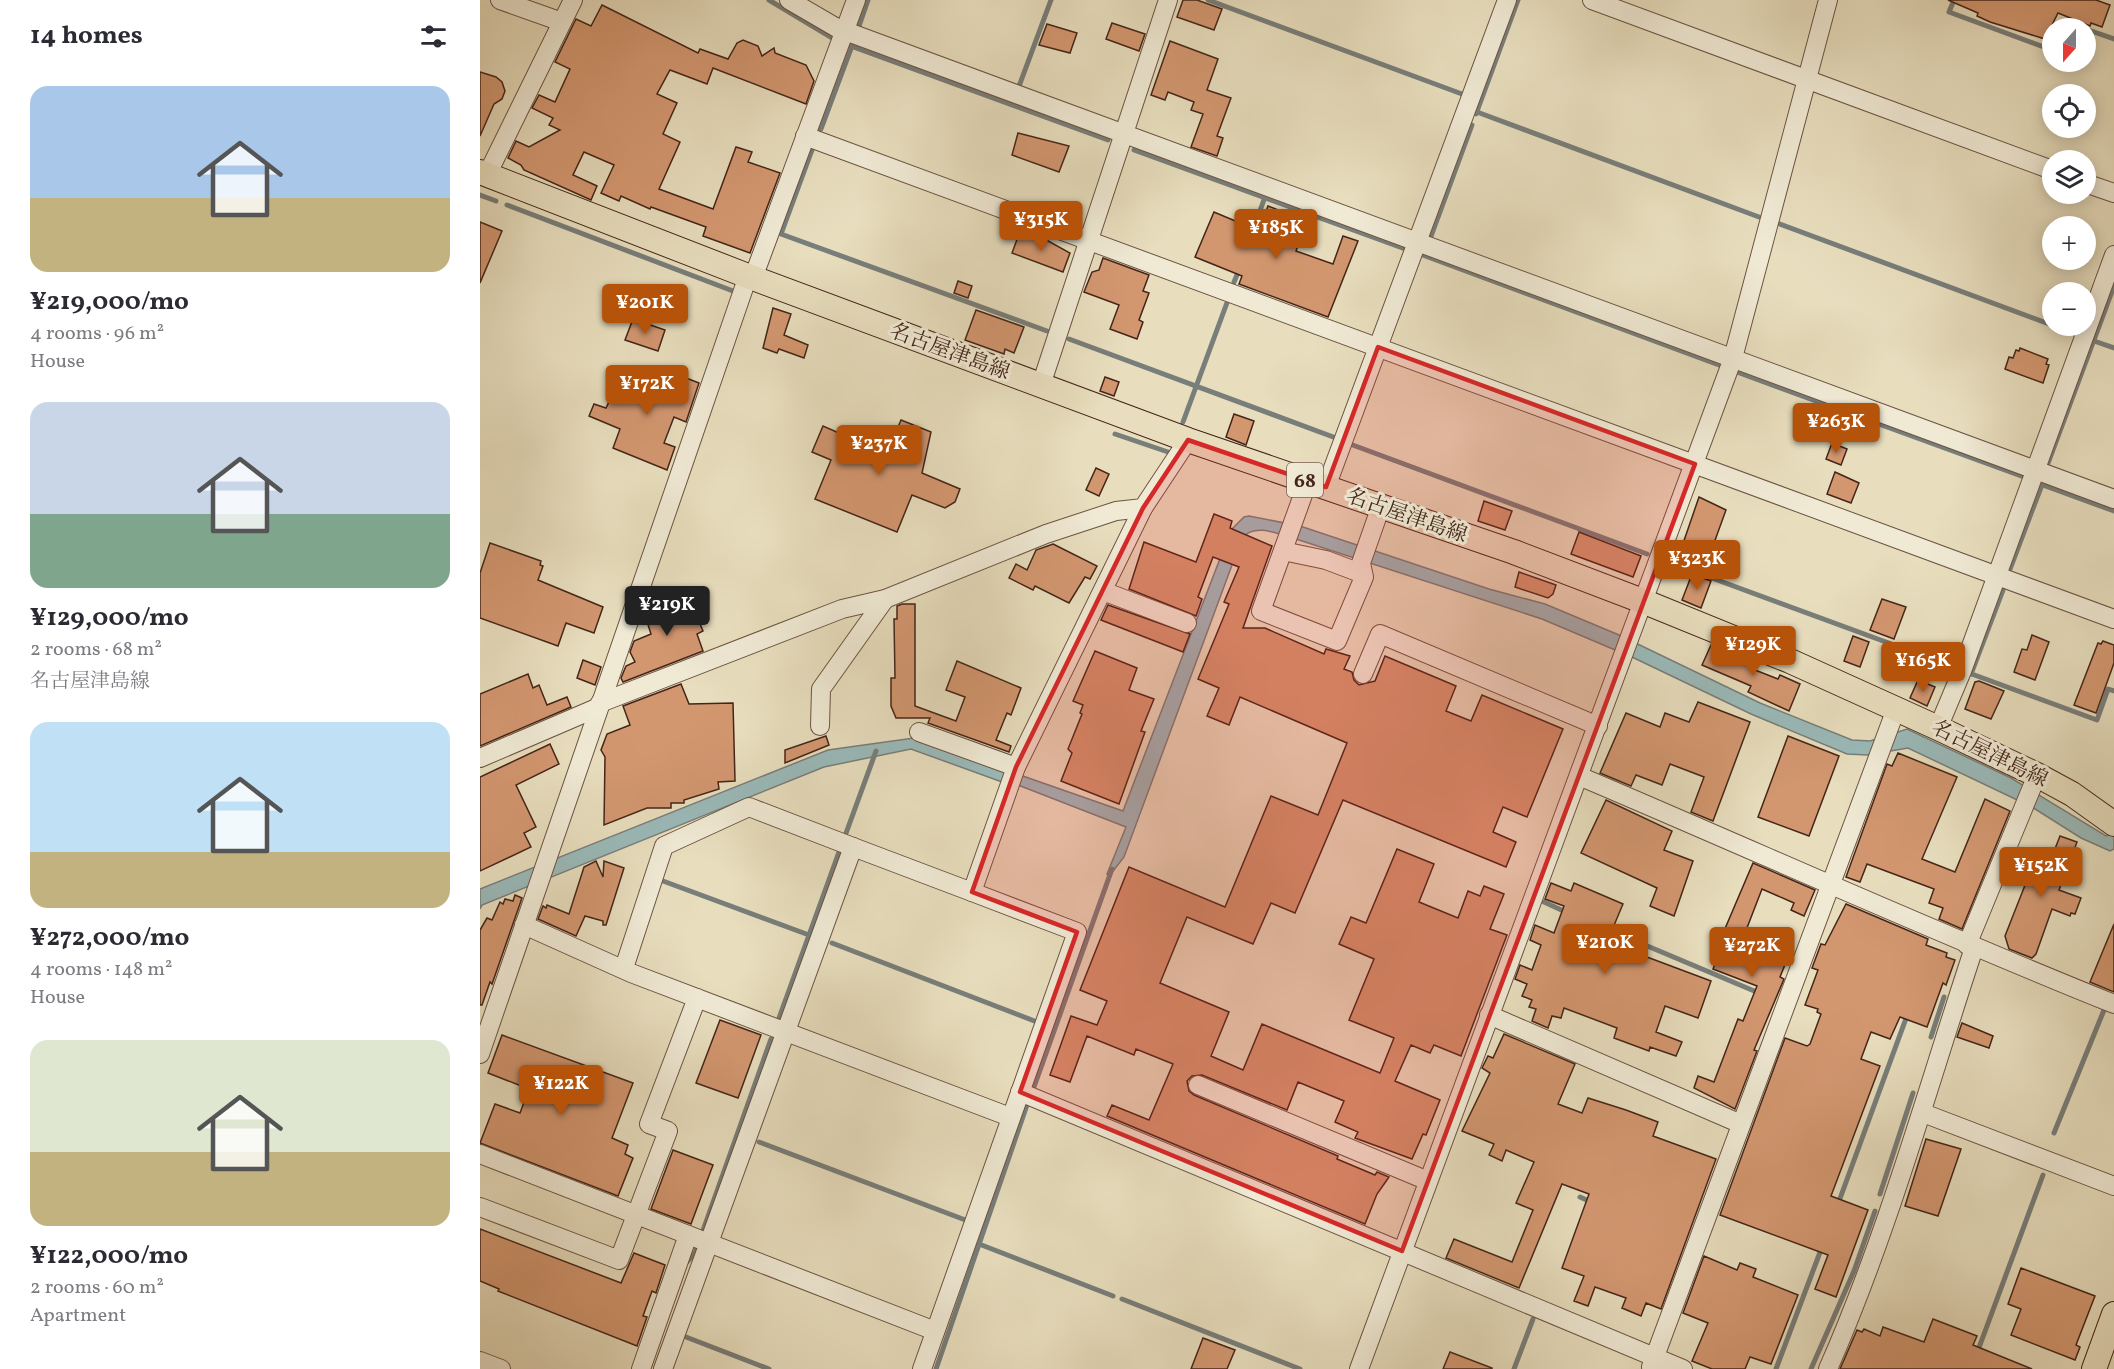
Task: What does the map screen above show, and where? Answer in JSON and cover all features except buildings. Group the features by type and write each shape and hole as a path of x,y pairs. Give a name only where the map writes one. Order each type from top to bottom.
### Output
{"main road":[{"name":"名古屋津島線","path":"483,173 750,277 1188,440 1514,552 1645,602 1790,662 1938,728 2034,781 2110,817"},
{"path":"2094,1369 2114,1314"}],"street":[{"path":"500,0 562,22"},
{"path":"483,173 573,0"},
{"path":"789,0 844,31 2114,499"},
{"path":"480,1054 750,277 855,0"},
{"path":"1041,385 1168,0"},
{"path":"1381,506 1337,641 1261,611 1294,519 1317,484 1378,347 1507,0"},
{"path":"1592,0 2042,166"},
{"path":"1359,1369 1489,1015 1645,602 1733,358 1828,0"},
{"path":"805,136 2114,619"},
{"path":"2096,187 2114,193"},
{"path":"1938,728 2114,255"},
{"path":"972,892 1016,768 1143,508 1188,440"},
{"path":"480,758 600,705 842,609 885,599 1046,534 1116,512 1143,508"},
{"path":"1285,545 1326,560 1362,569"},
{"path":"1103,591 1187,623"},
{"path":"820,726 821,689 885,599"},
{"path":"1363,674 1380,634 1598,726"},
{"path":"1653,1363 1896,709"},
{"path":"919,732 1016,768"},
{"path":"1579,776 1830,883 1971,947 2114,1004"},
{"path":"1828,1369 1866,1275 1923,1113 1932,1075 1971,947 2034,781"},
{"path":"624,968 664,846 749,807 1077,932 922,1369"},
{"path":"641,1369 700,1240 787,1032 853,847"},
{"path":"524,925 697,998 1010,1117"},
{"path":"480,1207 619,1260 668,1131 649,1124 697,998"},
{"path":"1489,1015 1741,1124"},
{"path":"1198,1085 1428,1181"},
{"path":"1020,1092 1402,1251 1653,1363 1683,1369"},
{"path":"1923,1113 2114,1186"},
{"path":"480,1154 935,1331"},
{"path":"663,1369 700,1240"},
{"path":"480,1361 501,1369"}],"highlighted area":[{"path":"1378,347 1695,464 1402,1251 1020,1092 1077,932 972,892 1016,767 1143,508 1188,440 1326,487"}],"water":[{"path":"1244,517 1300,526 1489,589 1545,604 1619,635 1760,703 1852,740 1870,741 1907,729 2011,778 2106,836 2114,833 2114,849 2110,851 2081,838 2032,807 1908,748 1867,755 1847,754 1751,714 1634,658 1542,619 1299,540 1261,530 1248,533 1242,538 1124,857 1110,875 1107,874 1126,827 1018,785 1002,782 911,749 824,767 482,905 480,909 480,889 828,750 914,738 1123,811 1231,530"}],"waterway":[{"path":"769,0 834,39"},
{"path":"859,26 868,0"},
{"path":"1018,89 1051,0"},
{"path":"1208,0 1462,94"},
{"path":"1476,114 1518,0"},
{"path":"1954,0 1949,12 2042,46"},
{"path":"2096,33 2114,39"},
{"path":"848,45 1108,140"},
{"path":"821,129 852,46"},
{"path":"1477,112 1759,217"},
{"path":"1430,239 1472,125"},
{"path":"812,150 781,234 1047,331"},
{"path":"1134,150 1408,250"},
{"path":"480,195 496,201"},
{"path":"1251,235 1265,197"},
{"path":"507,205 733,291"},
{"path":"1777,223 2042,321"},
{"path":"1420,254 1719,365"},
{"path":"1234,282 1239,270"},
{"path":"2047,466 2114,286"},
{"path":"1183,422 1228,300"},
{"path":"1069,339 1336,438"},
{"path":"2094,341 2114,348"},
{"path":"1737,372 2024,477"},
{"path":"1115,434 1168,452"},
{"path":"1350,444 1647,554"},
{"path":"2010,569 2043,482"},
{"path":"2040,484 2114,511"},
{"path":"1671,563 1954,667"},
{"path":"1971,674 2003,590"},
{"path":"1969,673 2097,720 2108,689 2114,691"},
{"path":"845,836 876,751"},
{"path":"778,1021 839,852"},
{"path":"1034,1087 1112,869"},
{"path":"663,881 809,935"},
{"path":"1544,902 1568,913"},
{"path":"1607,929 1759,993"},
{"path":"832,943 1037,1022"},
{"path":"1931,1037 1944,997"},
{"path":"2054,1133 2104,1010"},
{"path":"1838,1204 1908,1013"},
{"path":"686,1263 695,1253 771,1039"},
{"path":"1880,1194 1913,1093"},
{"path":"936,1369 1027,1105"},
{"path":"759,1142 968,1221"},
{"path":"1977,1353 2043,1175"},
{"path":"1580,1197 1591,1202"},
{"path":"1811,1369 1854,1271 1875,1211"},
{"path":"979,1244 1113,1296"},
{"path":"1776,1369 1822,1247"},
{"path":"1122,1299 1300,1369"},
{"path":"1514,1369 1533,1319"},
{"path":"686,1337 769,1369"}]}
